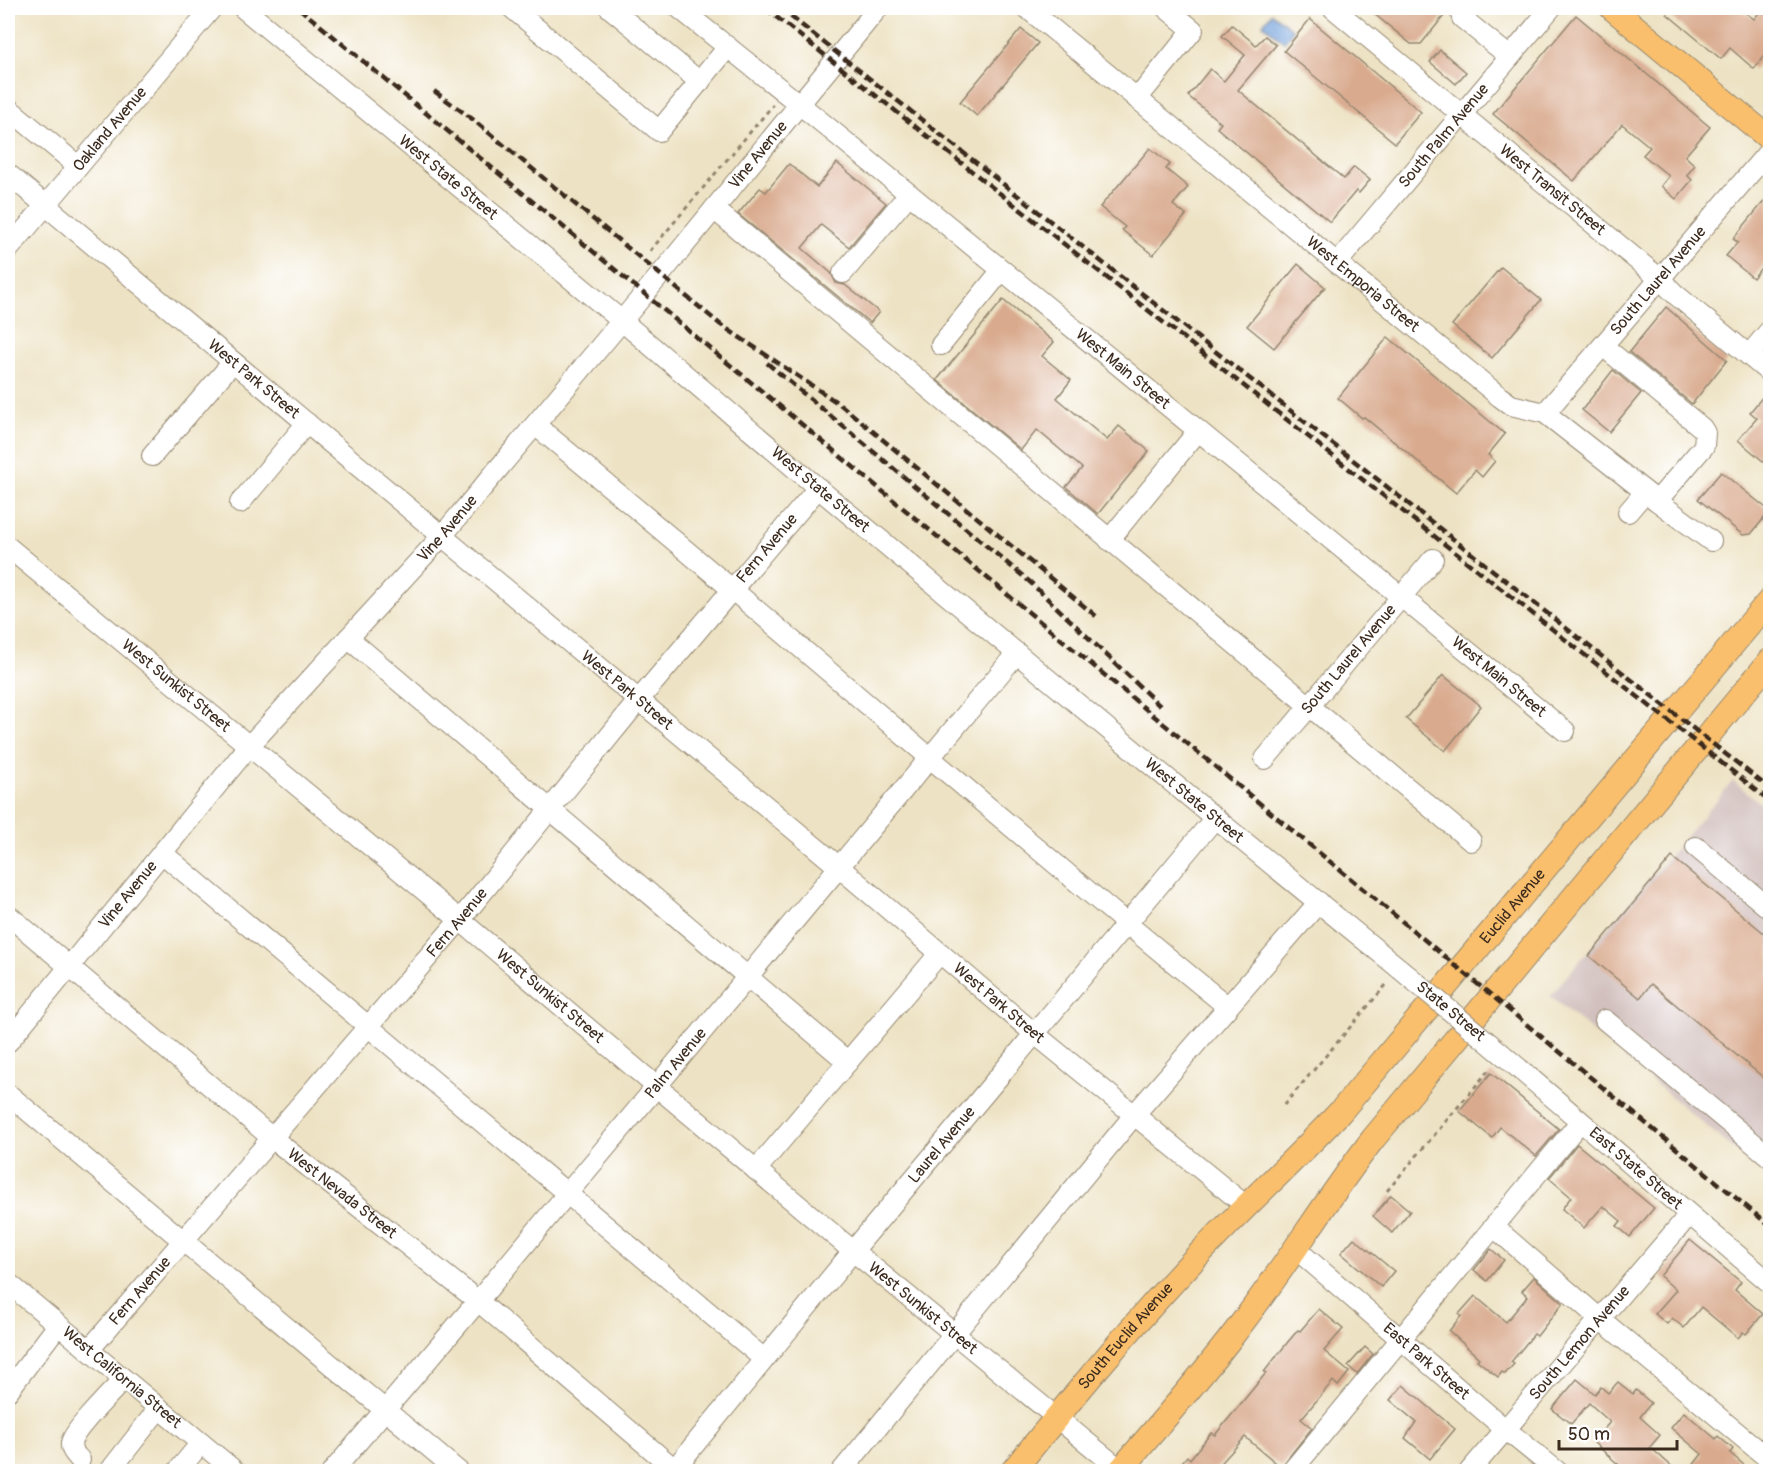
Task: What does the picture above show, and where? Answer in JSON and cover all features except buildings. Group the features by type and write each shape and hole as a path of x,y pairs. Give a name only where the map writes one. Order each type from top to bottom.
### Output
{"main road":[{"path":"1612,8 1770,139"},
{"name":"Euclid Avenue","path":"1246,1206 1304,1152 1341,1111 1770,600"},
{"path":"1121,1471 1245,1320 1296,1250 1340,1181 1372,1139 1770,661"},
{"name":"South Euclid Avenue","path":"1012,1472 1186,1268 1246,1206"}],"street":[{"name":"Oakland Avenue","path":"8,250 212,8"},
{"name":"West State Street","path":"243,8 622,321 818,488 1215,818 1400,969"},
{"path":"512,8 659,131 728,47"},
{"path":"610,8 700,81"},
{"name":"West Main Street","path":"679,8 1565,731"},
{"name":"Vine Avenue","path":"8,1042 249,746 442,536 622,321 878,8"},
{"name":"West Emporia Street","path":"1027,8 1500,397 1511,405 1545,413 1712,541"},
{"path":"1137,99 1193,30 1166,8"},
{"name":"West Transit Street","path":"1333,8 1770,373"},
{"path":"1460,8 1462,18 1510,57"},
{"name":"South Palm Avenue","path":"1337,263 1510,57 1542,11"},
{"path":"8,108 78,166"},
{"name":"South Laurel Avenue","path":"1545,413 1770,150"},
{"name":"West Park Street","path":"8,174 839,867 1035,1034 1246,1206"},
{"path":"843,273 909,194"},
{"path":"714,209 1471,842"},
{"path":"941,345 1002,270"},
{"path":"1749,355 1770,330"},
{"path":"1603,346 1705,433 1704,446 1651,496 1628,512"},
{"path":"152,456 233,362"},
{"path":"240,503 307,423"},
{"path":"535,425 1126,924 1228,1007"},
{"path":"1109,540 1198,431"},
{"name":"Fern Avenue","path":"89,1350 460,920 638,701 818,488"},
{"name":"West Sunkist Street","path":"8,547 460,920 853,1251 1121,1471"},
{"name":"South Laurel Avenue","path":"1265,759 1433,559"},
{"path":"348,638 848,1062"},
{"name":"Palm Avenue","path":"332,1472 478,1301 1017,653"},
{"name":"Laurel Avenue","path":"675,1470 853,1251 1215,818"},
{"path":"1696,847 1770,909"},
{"path":"162,853 764,1359"},
{"path":"841,1472 1135,1114 1319,902"},
{"name":"West Nevada Street","path":"8,915 272,1138 478,1301 675,1470"},
{"path":"756,1170 940,953"},
{"name":"State Street","path":"1400,969 1496,1061"},
{"path":"1605,1020 1770,1157"},
{"name":"East State Street","path":"1496,1061 1580,1122 1770,1283"},
{"path":"8,1094 459,1472"},
{"path":"1291,1472 1580,1122"},
{"name":"South Lemon Avenue","path":"1469,1472 1689,1215"},
{"path":"1494,1227 1600,1319 1770,1460"},
{"name":"East Park Street","path":"1296,1250 1558,1472"},
{"name":"West California Street","path":"8,1286 236,1472"},
{"path":"8,1391 58,1325"},
{"path":"80,1460 71,1444 77,1433 124,1379"},
{"path":"109,1472 159,1408"},
{"path":"177,1472 201,1443"}],"path":[{"path":"650,251 773,105"},
{"path":"1284,1105 1386,985"},
{"path":"1387,1191 1496,1061"}],"shaded area":[{"path":"1733,781 1770,811 1770,1179 1550,996"}],"water":[{"path":"1272,13 1293,30 1284,42 1263,24"}],"railway":[{"path":"299,8 1770,1226"},
{"path":"765,8 1770,801"},
{"path":"780,8 1770,789"},
{"path":"434,91 471,118 721,325 841,405 1096,616"},
{"path":"767,363 1030,582 1160,706"}]}
